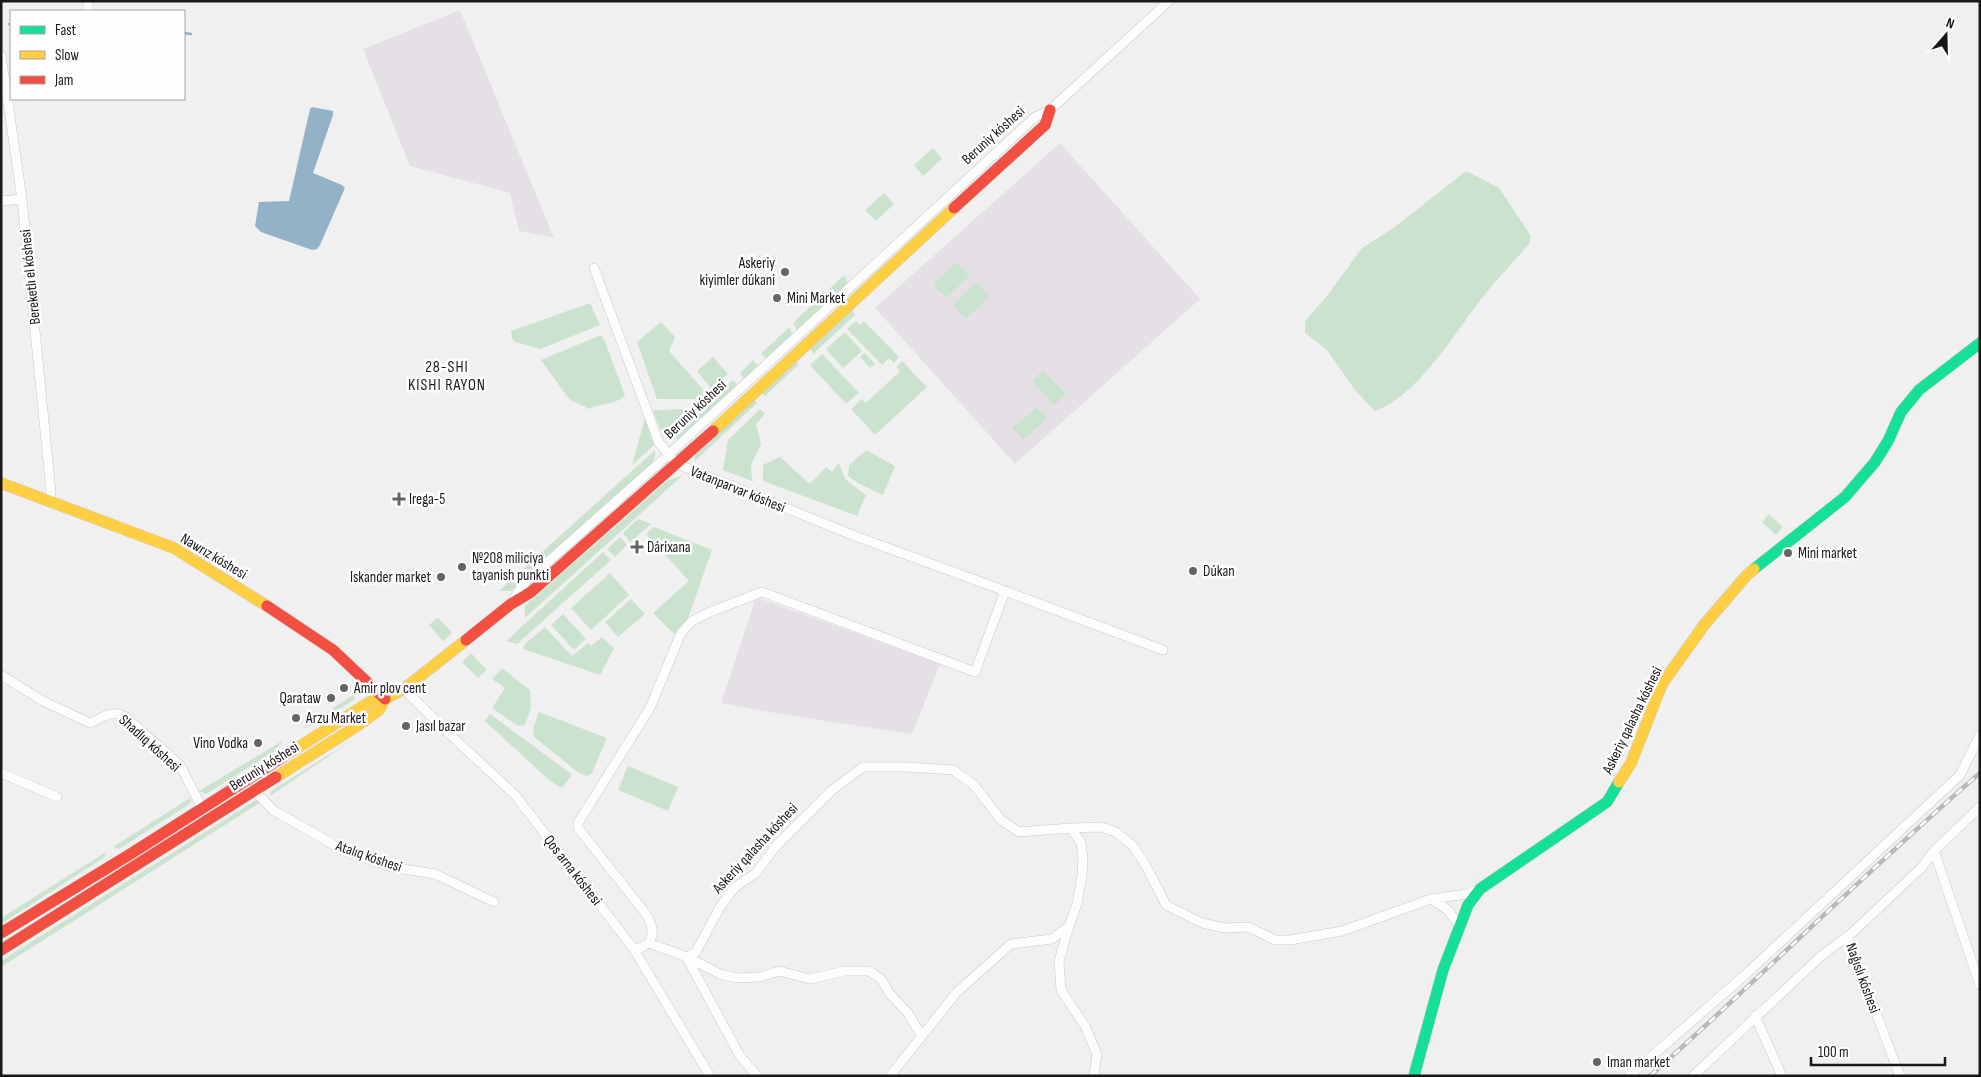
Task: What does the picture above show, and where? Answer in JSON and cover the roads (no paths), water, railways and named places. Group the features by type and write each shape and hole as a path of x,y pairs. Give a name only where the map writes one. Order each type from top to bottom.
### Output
{"street":[{"path":"1050,110 1169,1"},
{"name":"Bereketlı el kóshesi","path":"1,55 22,199 51,492 49,501"},
{"name":"Beruniy kóshesi","path":"511,604 524,583 668,455 1035,117 1050,110"},
{"name":"Beruniy kóshesi","path":"511,604 531,592 677,464 1045,125 1050,110"},
{"path":"1,201 22,199"},
{"path":"930,213 939,222"},
{"name":"Vatanparvar kóshesi","path":"594,268 659,443 677,464 855,536 1163,650"},
{"name":"Askeriy qalasha kóshesi","path":"687,957 696,952 720,907 735,887 756,873 776,846 831,791 863,767 953,770 974,785 1001,820 1019,832 1100,827 1116,832 1132,846 1145,864 1166,905 1202,924 1225,928 1248,926 1275,940 1290,940 1342,931 1431,899 1467,894 1480,889 1607,802 1631,763 1662,684 1704,625 1746,576 1845,497 1875,462 1888,441 1901,412 1919,390 1980,343"},
{"name":"Nawrız kóshesi","path":"1,483 174,548 288,619 333,650 385,699"},
{"path":"633,948 640,948 649,943 653,936 653,927 646,914 578,828 578,824 650,708 681,633 692,621 762,592 975,672 1003,590"},
{"path":"385,699 404,689 511,604"},
{"name":"Shadlıq kóshesi","path":"1,675 43,701 90,723 117,712 126,717 180,766 202,808"},
{"name":"Qos arna kóshesi","path":"404,689 515,795 633,948 710,1076"},
{"name":"Beruniy kóshesi","path":"1,950 357,726 379,710 385,699"},
{"name":"Beruniy kóshesi","path":"1,933 373,700 385,699"},
{"path":"1629,1076 1745,975 1960,776 1980,735"},
{"path":"1,773 57,797"},
{"name":"Atalıq kóshesi","path":"254,790 274,810 343,850 391,867 435,874 494,902"},
{"path":"1693,1076 1754,1016 1820,957 1848,936 1922,867 1934,851 1980,807"},
{"path":"1071,828 1080,843 1082,875 1077,904 1059,961 1061,990 1084,1026 1097,1054 1094,1076"},
{"path":"1934,851 1980,985"},
{"name":"Askeriy qalasha kóshesi","path":"1414,1076 1443,970 1468,905 1480,889"},
{"path":"1431,899 1448,910 1459,925"},
{"path":"890,1076 957,992 1011,944 1052,939 1069,926"},
{"name":"Naǵıslı kóshesi","path":"1848,936 1900,1076"},
{"path":"649,943 687,957 720,974 737,978 760,977 779,971 810,979 845,971 869,971 881,978 890,994 908,1013 922,1035"},
{"path":"687,957 740,1056 757,1076"},
{"path":"1754,1016 1782,1076"}],"water":[{"path":"312,107 333,111 313,173 345,188 320,245 317,249 312,250 261,232 255,226 259,202 289,201"}],"waterway":[{"path":"185,33 191,34"}],"railway":[{"path":"1650,1076 1896,848 1980,773"}],"place":[{"name":"Askeriy kiyimler dúkani","path":"785,272"},
{"name":"Mini Market","path":"777,298"},
{"name":"Irega-5","path":"399,499"},
{"name":"Dárixana","path":"637,547"},
{"name":"Mini market","path":"1788,553"},
{"name":"№208 miliciya tayanish punkti","path":"462,567"},
{"name":"Dúkan","path":"1193,571"},
{"name":"Iskander market","path":"441,577"},
{"name":"Amir plov cent","path":"344,688"},
{"name":"Qarataw","path":"331,698"},
{"name":"Arzu Market","path":"296,718"},
{"name":"Jasıl bazar","path":"406,726"},
{"name":"Vino Vodka","path":"258,743"},
{"name":"Iman market","path":"1597,1062"}],"district":[{"name":"28-SHI KISHI RAYON","path":"447,375"}]}
